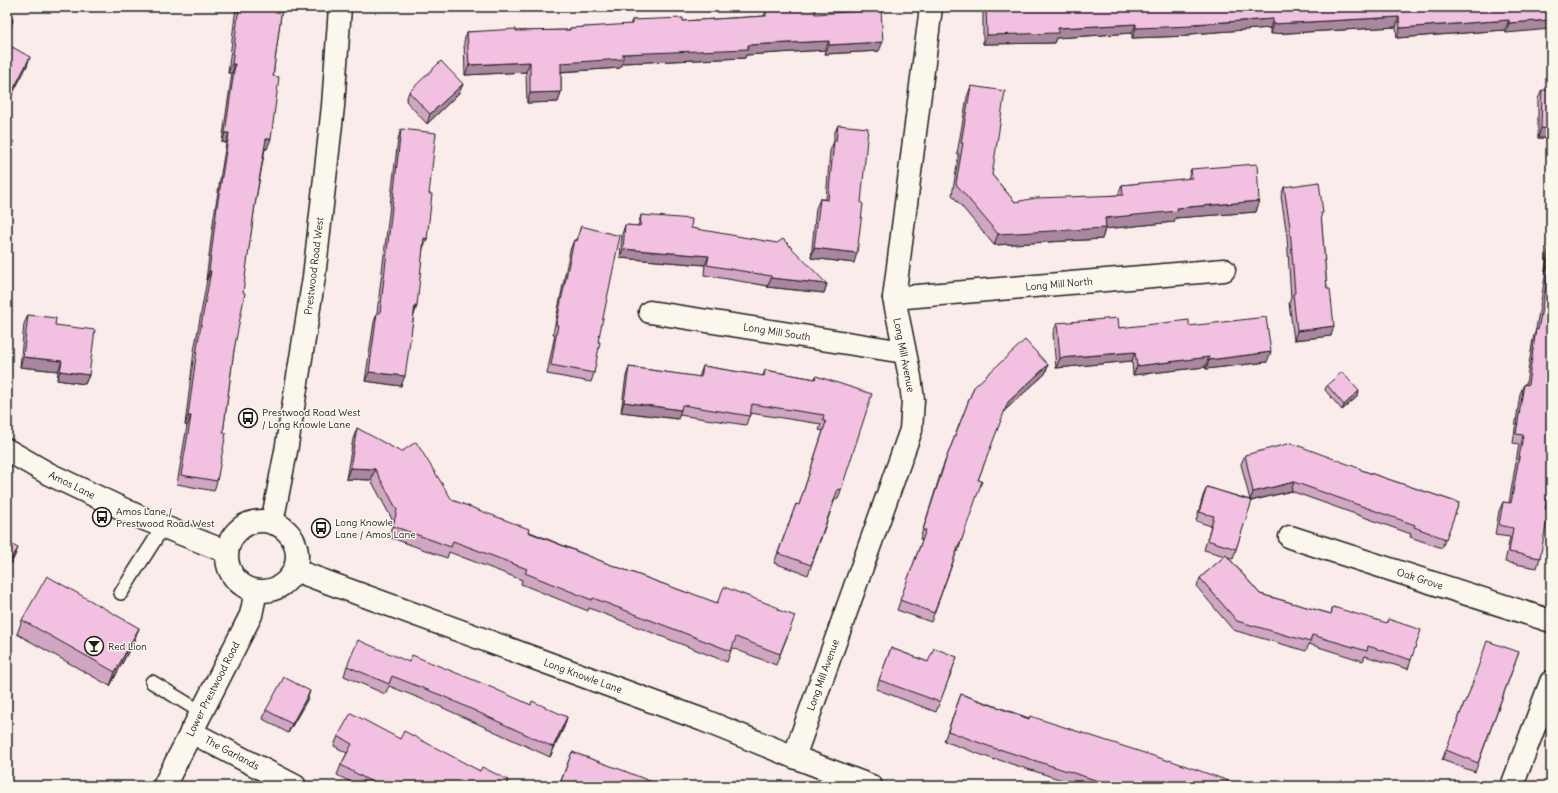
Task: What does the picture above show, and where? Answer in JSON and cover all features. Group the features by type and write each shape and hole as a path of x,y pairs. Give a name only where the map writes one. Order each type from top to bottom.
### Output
{"street":[{"name":"Prestwood Road West","path":"272,523 286,451 314,277 333,106 340,7"},
{"name":"Long Mill Avenue","path":"794,757 911,430 912,400 910,376 894,298 931,7"},
{"name":"Long Mill North","path":"894,298 1224,270"},
{"name":"Long Mill South","path":"650,312 904,352"},
{"name":"Amos Lane","path":"7,450 49,474 144,519 227,552"},
{"path":"256,522 272,523 285,530 295,545 297,563 288,580 280,587 263,592 256,591 245,587 232,575 228,566 227,552 234,535 242,528 256,522"},
{"name":"Oak Grove","path":"1290,537 1551,622"},
{"name":"Long Knowle Lane","path":"294,570 695,717 871,786"},
{"name":"Lower Prestwood Road","path":"164,786 251,615 256,591"},
{"path":"1512,786 1551,682"},
{"name":"The Garlands","path":"191,732 295,786"}],"lane":[{"path":"121,593 163,527"},
{"path":"152,682 201,712"}],"building":[{"path":"239,7 282,7 273,76 279,77 271,139 266,139 255,205 243,292 245,293 234,350 223,433 226,433 217,481 181,475 191,416 188,416 198,342 211,271 209,271 217,207 229,133 225,133 235,64 232,64"},
{"path":"986,7 1551,7 1551,20 1509,23 1509,20 1400,28 1399,17 1273,24 1273,19 1192,24 1192,26 1136,28 1136,24 1058,28 1058,33 987,35"},
{"path":"815,8 815,14 881,10 883,42 829,45 829,41 748,45 748,49 623,54 623,59 561,63 561,92 530,93 530,62 469,65 467,32 516,29 516,31 570,30 570,28 632,24 632,20 683,18 683,21 766,16 766,11"},
{"path":"7,12 13,20 7,25"},
{"path":"7,44 30,57 7,102"},
{"path":"441,61 463,84 430,114 409,92"},
{"path":"971,86 1005,91 992,175 1015,202 1036,198 1123,195 1122,185 1192,178 1191,169 1257,164 1259,201 1177,208 1178,211 1105,218 1106,228 998,234 956,184 963,143 961,143"},
{"path":"1542,90 1551,90 1551,129 1541,128"},
{"path":"838,125 868,128 861,203 863,204 857,253 814,248 820,199 828,200 834,141 836,141"},
{"path":"401,129 436,133 429,194 432,194 427,239 424,238 417,306 415,306 405,376 369,372 377,313 380,313"},
{"path":"7,138 14,142 7,157"},
{"path":"1319,182 1323,213 1321,213 1327,289 1330,289 1334,326 1297,331 1293,294 1295,293 1290,227 1284,187"},
{"path":"641,215 692,219 691,228 777,243 783,239 827,284 771,278 771,276 707,265 709,256 623,249 625,225 640,226"},
{"path":"581,226 620,236 598,342 600,342 594,373 551,365 558,325 556,325 574,240 577,241"},
{"path":"1551,243 1551,479 1545,509 1549,509 1540,558 1509,552 1513,528 1499,525 1503,502 1511,503 1523,435 1516,434 1524,384 1528,385 1536,329 1538,330 1550,262 1548,261"},
{"path":"28,315 56,318 55,325 95,330 89,375 60,371 62,361 23,357"},
{"path":"1266,317 1271,352 1209,360 1209,357 1137,366 1135,352 1060,358 1057,323 1118,318 1119,328 1189,320 1189,326"},
{"path":"1025,340 1048,365 1008,402 978,480 982,481 934,613 900,600 926,530 923,530 946,459 974,387"},
{"path":"703,366 764,376 765,370 815,379 816,376 872,394 841,490 838,489 811,565 778,553 796,504 799,505 826,422 823,420 824,415 752,404 750,416 682,405 681,410 624,402 629,367 701,377"},
{"path":"1342,372 1359,391 1344,405 1327,385"},
{"path":"357,428 401,452 416,442 452,500 529,529 528,532 606,563 717,603 724,587 779,608 778,610 795,616 780,654 736,637 731,651 593,598 592,600 525,573 527,569 453,541 451,547 393,526 397,510 375,469 350,468"},
{"path":"1291,443 1361,470 1459,503 1446,539 1414,527 1415,525 1294,482 1253,492 1245,455"},
{"path":"1207,487 1252,501 1236,549 1207,540 1214,516 1199,512"},
{"path":"7,542 18,548 7,566"},
{"path":"1226,555 1260,594 1331,614 1333,607 1387,623 1388,619 1421,630 1411,660 1368,646 1367,651 1312,635 1310,642 1237,621 1200,578"},
{"path":"47,576 139,628 115,672 22,620"},
{"path":"358,640 409,662 412,655 531,705 532,701 567,717 553,747 443,696 392,676 389,684 347,666"},
{"path":"1487,641 1519,652 1478,763 1446,750 1467,699"},
{"path":"891,648 928,662 934,648 957,657 940,702 879,680"},
{"path":"284,677 310,691 292,724 266,710"},
{"path":"961,694 1029,719 1030,716 1169,760 1243,786 1114,786 999,750 948,731"},
{"path":"351,713 400,739 404,731 480,771 482,767 508,780 505,786 379,786 341,765 352,744 338,736"},
{"path":"572,752 662,786 566,786 560,784"},
{"path":"252,780 264,786 249,786"}],"place":[{"name":"Prestwood Road West / Long Knowle Lane","path":"248,418"},
{"name":"Amos Lane / Prestwood Road West","path":"102,517"},
{"name":"Long Knowle Lane / Amos Lane","path":"321,528"},
{"name":"Red Lion","path":"94,646"}]}
